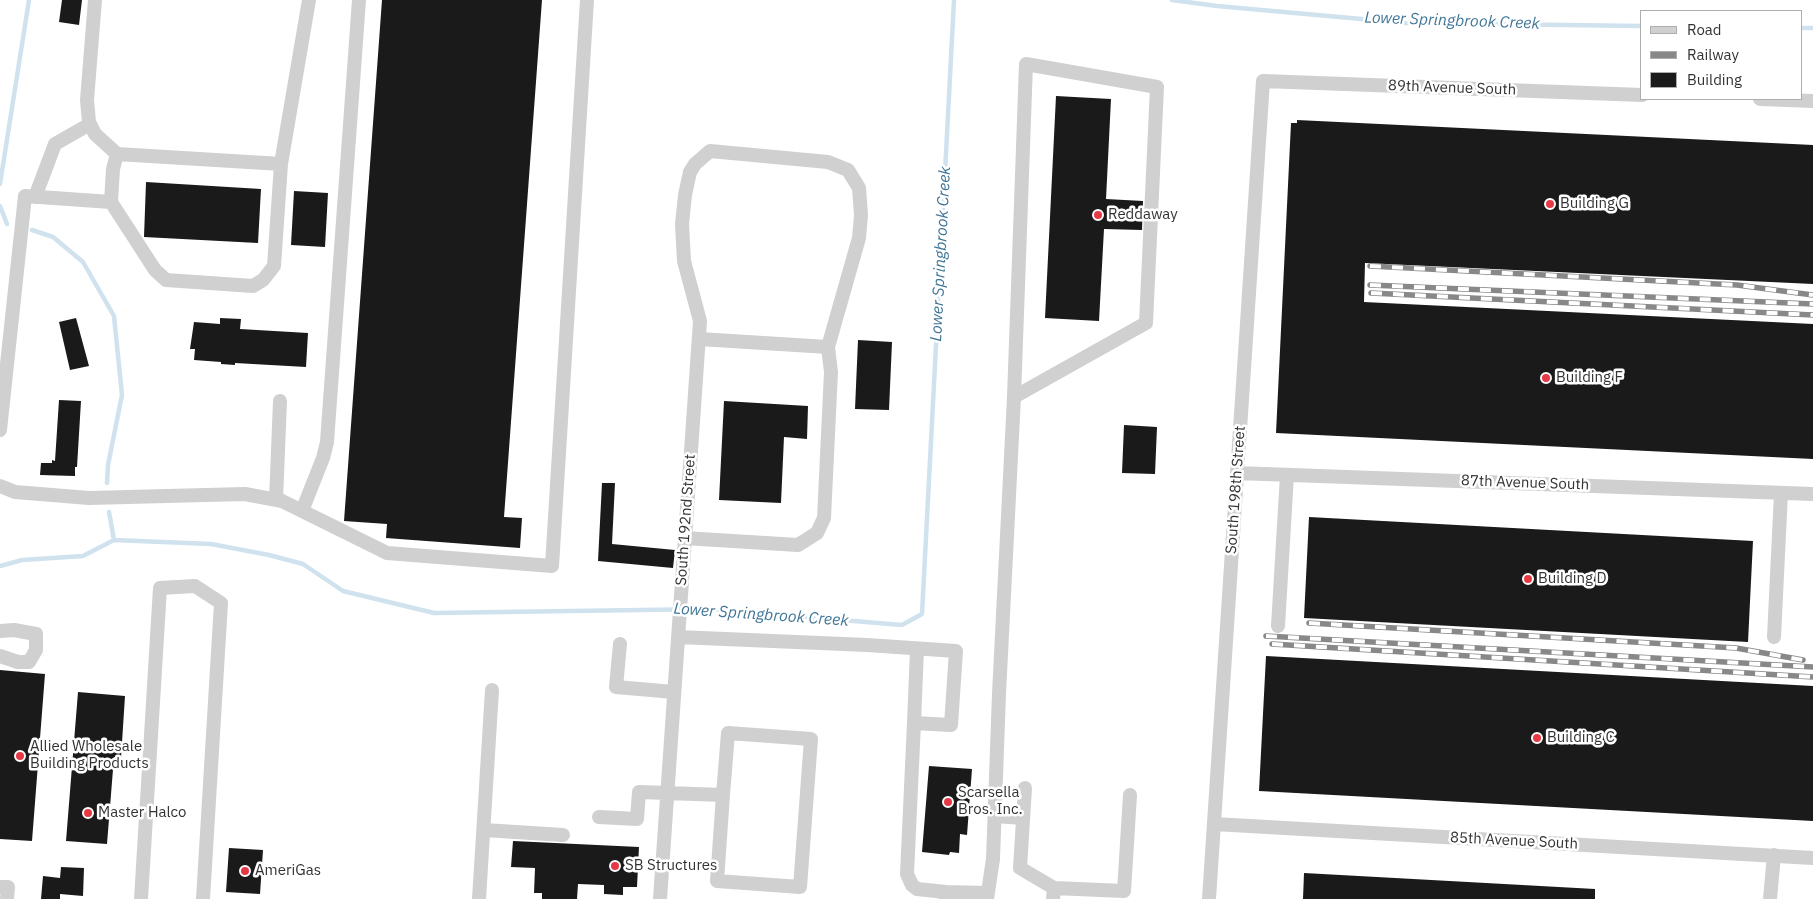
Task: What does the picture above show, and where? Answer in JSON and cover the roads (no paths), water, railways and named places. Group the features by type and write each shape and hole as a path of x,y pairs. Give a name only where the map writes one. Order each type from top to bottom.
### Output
{"street":[{"path":"95,0 87,100 90,124 95,134 117,154 281,164"},
{"path":"117,154 111,202 155,270 166,280 252,286 263,280 274,266 281,164 309,0"},
{"path":"302,511 327,442 359,0"},
{"path":"0,486 15,492 90,498 245,494 282,501 386,553 552,566 588,0"},
{"path":"917,649 907,874 912,885 917,889 946,895 987,896 993,859 1014,397 1026,64 1157,87 1146,323 1014,397"},
{"name":"89th Avenue South","path":"1263,81 1640,95"},
{"name":"South 198th Street","path":"1210,899 1263,81"},
{"path":"1786,100 1813,101"},
{"path":"0,430 3,380 30,196 55,144 90,124"},
{"name":"South 192nd Street","path":"660,899 700,321 684,261 682,224 684,195 690,172 695,164 710,151 828,162 848,170 859,188 861,215 859,238 828,347"},
{"path":"30,196 111,202"},
{"path":"684,538 798,545 817,533 824,518 831,372 828,347 698,339"},
{"path":"276,500 280,400"},
{"name":"87th Avenue South","path":"1238,473 1813,494"},
{"path":"1278,626 1287,475"},
{"path":"1774,637 1781,493"},
{"path":"141,899 160,588 195,586 221,603 203,899"},
{"path":"0,631 14,630 36,634 36,650 30,662 18,662 0,656"},
{"path":"678,631 956,651 951,725 914,723"},
{"path":"620,644 616,687 674,692"},
{"path":"479,899 492,690"},
{"path":"728,733 811,739 800,887 717,881 723,795 728,733"},
{"path":"1024,788 1020,868 1053,893 1124,891 1130,795"},
{"path":"599,817 637,819 639,792 723,795"},
{"path":"995,816 1023,818"},
{"name":"85th Avenue South","path":"1214,824 1813,858"},
{"path":"484,830 563,834"},
{"path":"1770,899 1774,856"},
{"path":"0,887 8,887 8,899"}],"waterway":[{"path":"0,184 29,0"},
{"name":"Lower Springbrook Creek","path":"0,566 22,560 83,556 114,540 211,544 269,555 303,564 343,591 434,613 709,609 902,625 922,614 954,0"},
{"name":"Lower Springbrook Creek","path":"1172,0 1217,6 1406,23 1640,26"},
{"name":"Lower Springbrook Creek","path":"1803,28 1813,28"},
{"path":"0,206 7,224"},
{"path":"32,230 53,237 83,262 114,316 122,395 108,465 107,483"},
{"path":"109,512 114,540"}],"railway":[{"path":"1370,266 1737,285 1813,295"},
{"path":"1370,285 1813,304"},
{"path":"1371,293 1813,315"},
{"path":"1309,623 1736,648 1803,660"},
{"path":"1266,636 1813,667"},
{"path":"1272,644 1813,677"}],"place":[{"name":"Building G","path":"1550,204"},
{"name":"Reddaway","path":"1098,215"},
{"name":"Building F","path":"1546,378"},
{"name":"Building D","path":"1528,579"},
{"name":"Building C","path":"1537,738"},
{"name":"Allied Wholesale Building Products","path":"20,756"},
{"name":"Scarsella Bros. Inc.","path":"948,802"},
{"name":"Master Halco","path":"88,813"},
{"name":"SB Structures","path":"615,866"},
{"name":"AmeriGas","path":"245,871"}]}
